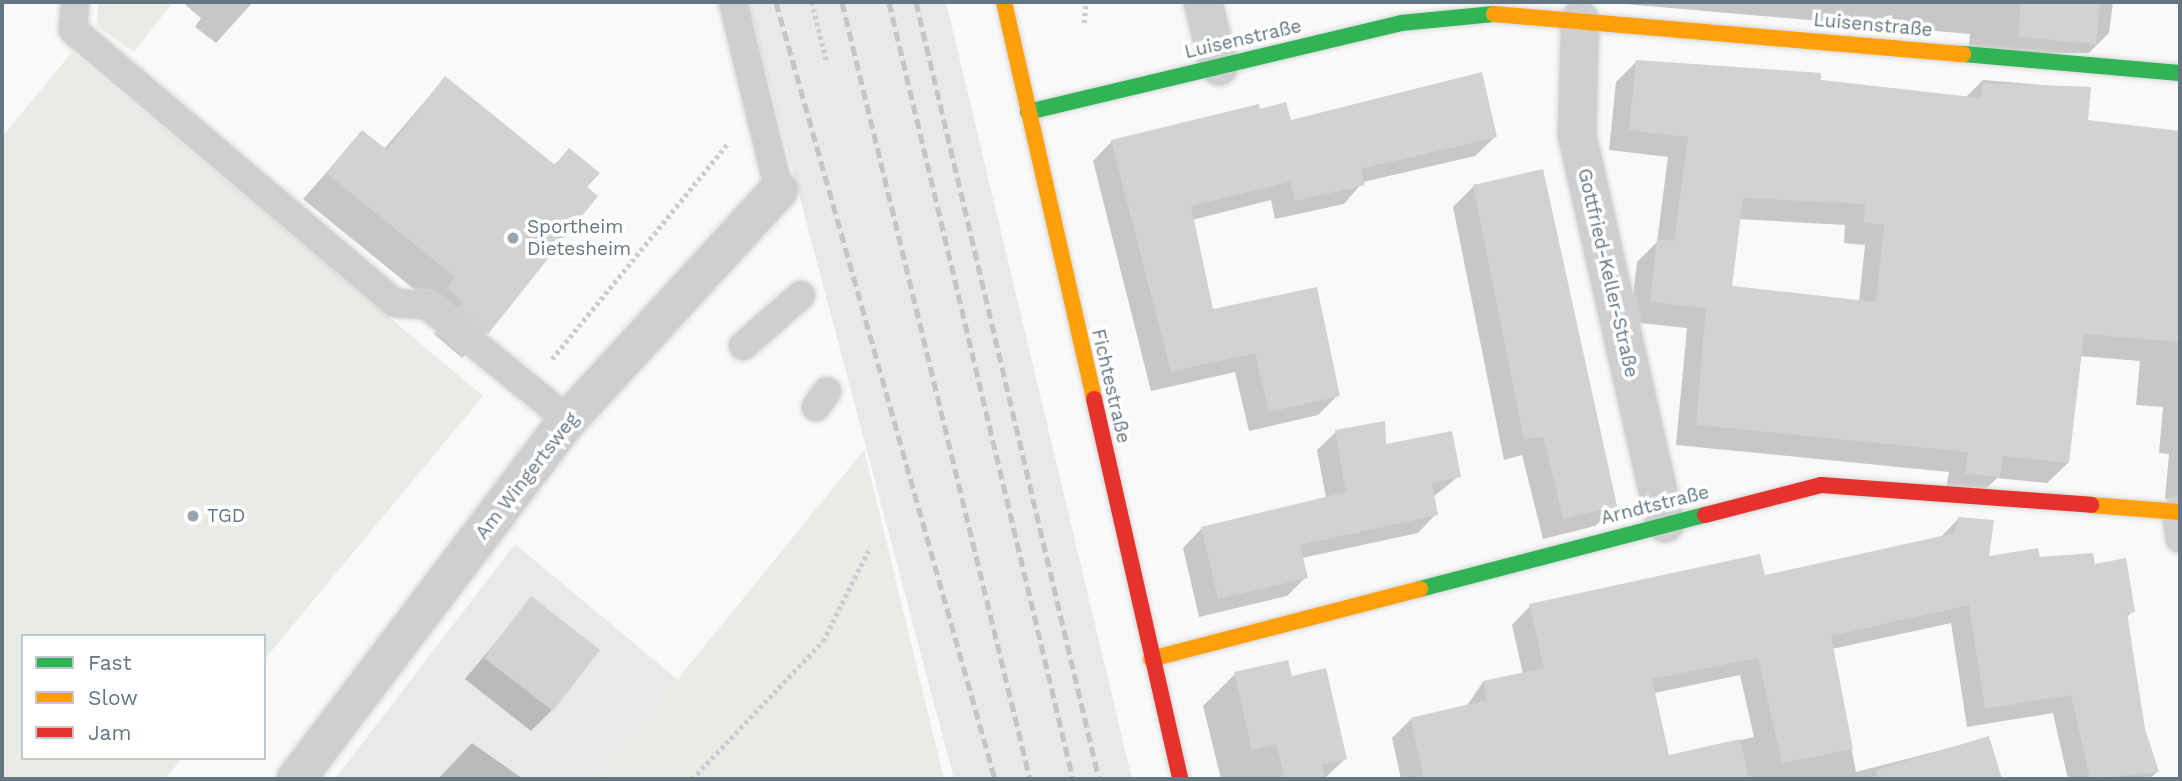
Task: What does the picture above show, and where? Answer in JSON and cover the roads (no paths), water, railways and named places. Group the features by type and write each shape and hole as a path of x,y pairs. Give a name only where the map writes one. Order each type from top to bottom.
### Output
{"street":[{"name":"Fichtestraße","path":"1004,2 1180,779"},
{"path":"1203,2 1219,66"},
{"name":"Luisenstraße","path":"1028,112 1443,16 1513,13 2180,73"},
{"name":"Gottfried-Keller-Straße","path":"1580,20 1577,135 1665,523"},
{"name":"Am Wingertsweg","path":"296,779 568,419 779,190"},
{"name":"Arndtstraße","path":"1151,659 1665,523 1821,485 2179,521"}],"lane":[{"path":"75,2 73,30 395,303 427,305 568,419"},
{"path":"733,2 779,190"},
{"path":"743,346 801,295"}],"railway":[{"path":"776,2 995,779"},
{"path":"842,2 1030,779"},
{"path":"889,2 1073,779"},
{"path":"916,2 1099,779"}],"place":[{"name":"Sportheim Dietesheim","path":"513,238"},
{"name":"TGD","path":"193,516"}]}
